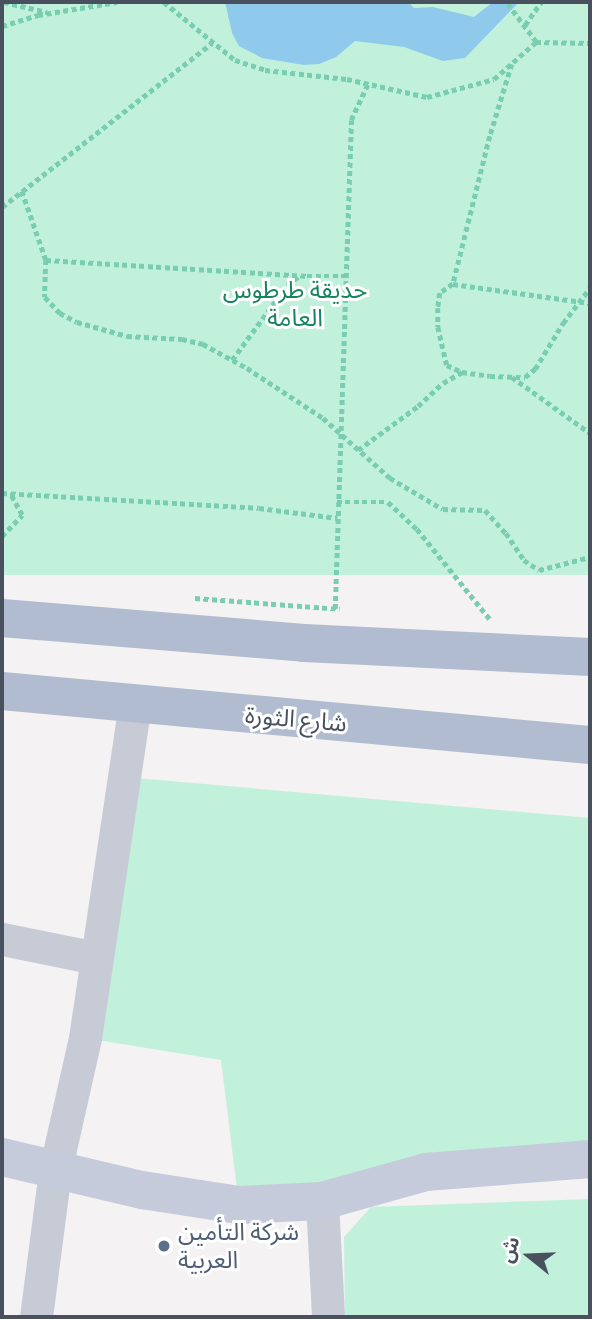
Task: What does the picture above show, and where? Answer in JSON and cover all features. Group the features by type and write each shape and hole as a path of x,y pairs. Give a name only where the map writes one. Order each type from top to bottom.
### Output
{"main road":[{"path":"2,618 304,643 590,657"},
{"name":"شارع الثورة","path":"2,691 590,745"}],"street":[{"path":"36,1317 55,1171 85,1038 135,705"},
{"path":"2,939 96,958"},
{"path":"2,1157 142,1190 239,1205 322,1201 426,1172 590,1160"},
{"path":"322,1201 328,1317"}],"path":[{"path":"4,2 55,14"},
{"path":"2,26 37,15 117,2"},
{"path":"164,2 235,60 265,69 368,84 427,97 494,79 536,42 590,43"},
{"path":"506,2 536,42"},
{"path":"525,25 541,2"},
{"path":"2,207 212,43"},
{"path":"513,62 490,136 453,284 440,293 439,327 447,366 462,372 525,377 535,369 577,302 590,288"},
{"path":"335,609 351,120 368,84"},
{"path":"22,191 46,260 46,297 60,313 77,322 127,336 182,339 203,344 323,418 390,478 443,509 485,510 531,566 540,570 590,557"},
{"path":"46,260 309,276"},
{"path":"232,360 287,285 299,276 346,276"},
{"path":"453,284 590,303"},
{"path":"358,450 418,406 443,383 462,372"},
{"path":"511,377 590,433"},
{"path":"2,493 259,508 337,519"},
{"path":"2,536 22,515 11,494"},
{"path":"337,502 387,502 417,529 491,621"},
{"path":"189,598 347,610"},
{"path":"478,620 503,622"}],"green space":[{"name":"حديقة طرطوس العامة","path":"2,2 590,2 590,575 2,575"},
{"path":"124,777 590,818 590,1163 239,1205 221,1060 85,1038"},
{"path":"590,1199 590,1317 345,1317 344,1237 371,1207"}],"water":[{"path":"225,2 408,2 414,8 433,7 474,17 493,2 519,2 465,58 443,61 404,47 355,41 336,57 319,64 304,65 262,58 239,46 232,33"}],"place":[{"name":"شركة التأمين العربية","path":"164,1246"}]}
